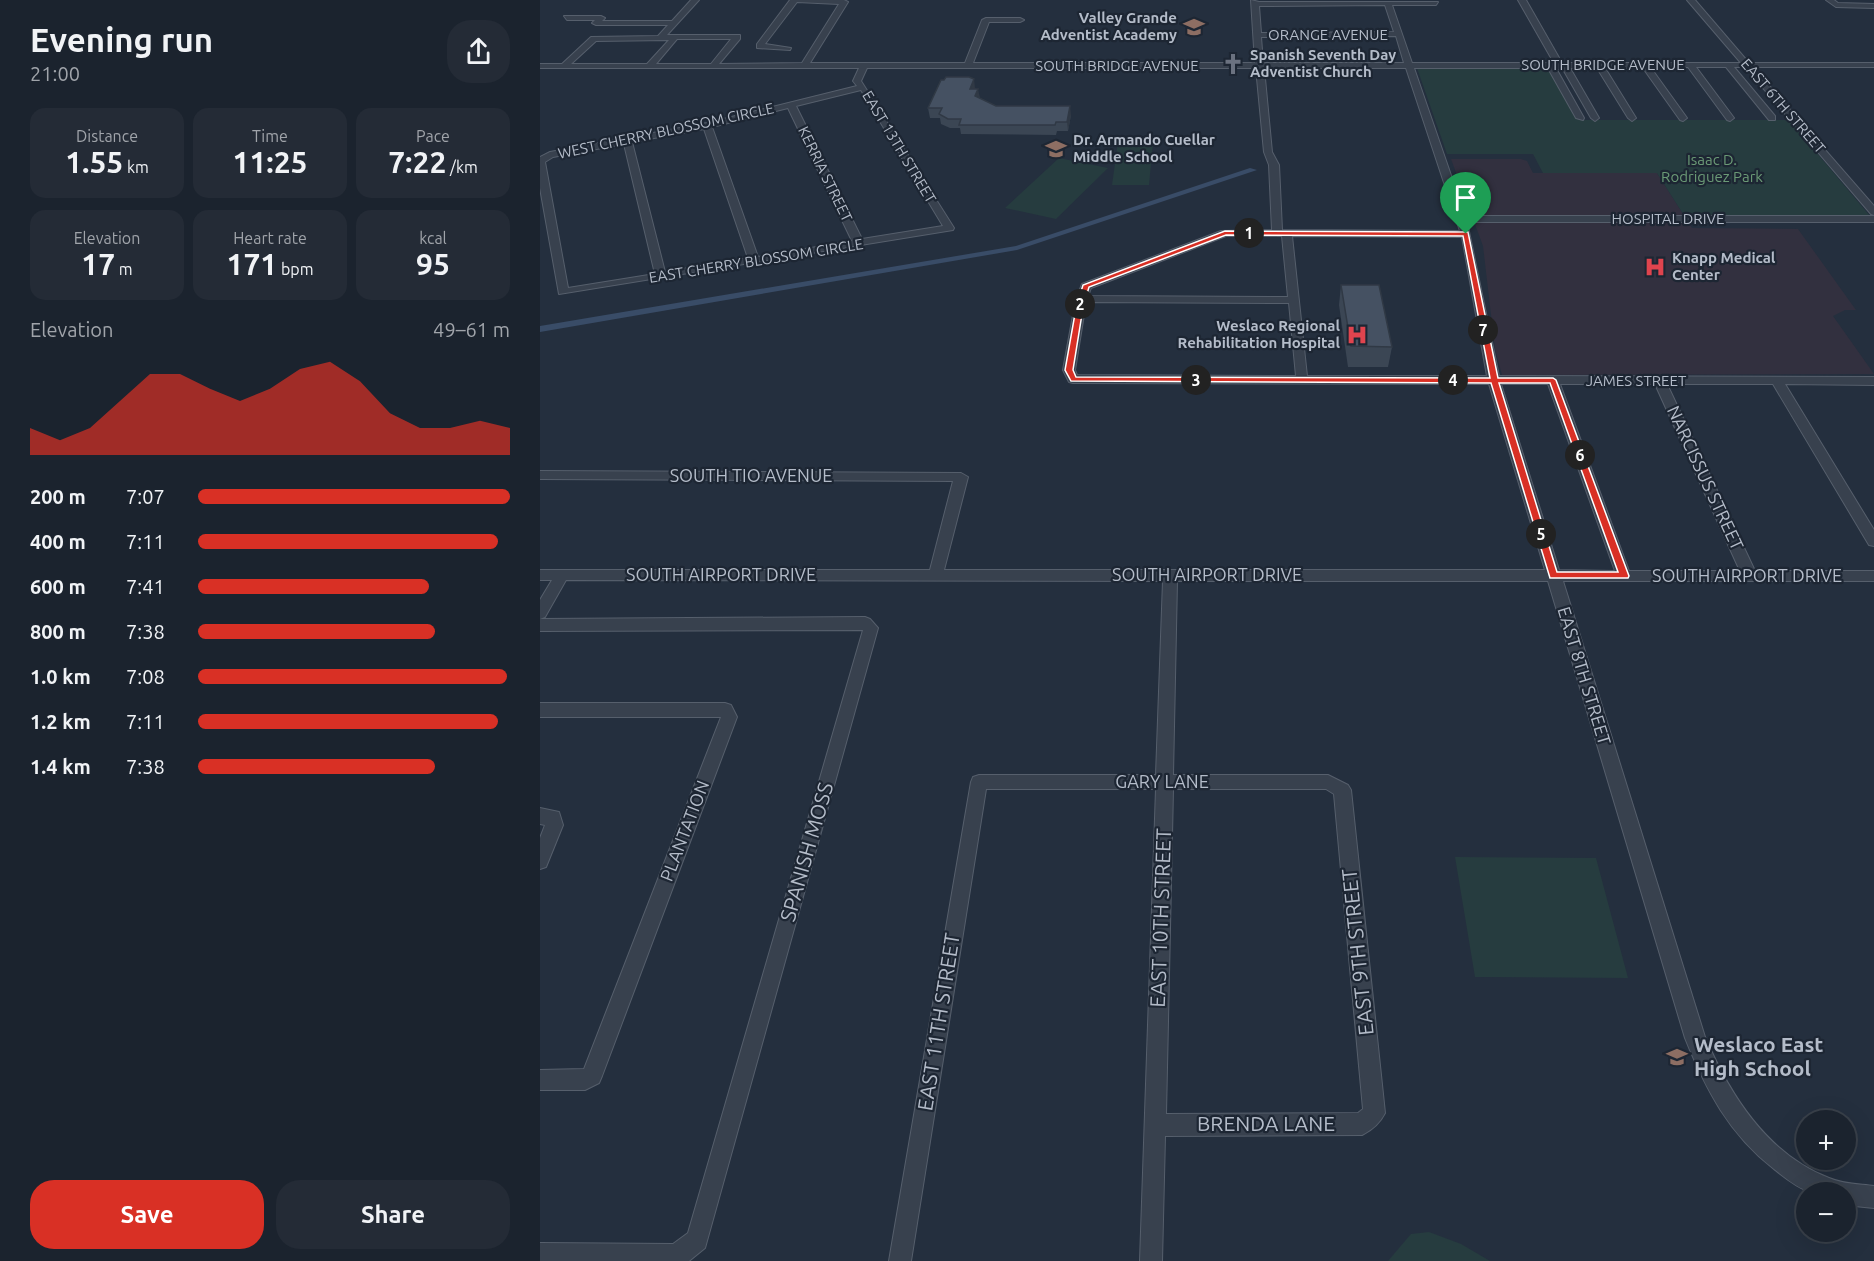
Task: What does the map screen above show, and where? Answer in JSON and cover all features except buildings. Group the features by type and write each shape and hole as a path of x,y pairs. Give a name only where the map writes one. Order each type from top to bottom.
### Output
{"street":[{"path":"660,38 695,0"},
{"path":"788,48 760,46 795,0 844,2 804,66"},
{"path":"1522,0 1559,65 1567,69 1595,118"},
{"name":"EAST 6TH STREET","path":"1691,0 1874,212"},
{"path":"1302,380 1294,300 1282,233 1274,165 1268,152 1255,2 1436,3"},
{"name":"EAST 8TH STREET","path":"1388,2 1463,227 1494,380 1695,1038 1731,1113 1760,1146 1798,1173 1817,1182"},
{"path":"1833,3 1874,6"},
{"path":"567,18 601,18 596,23 674,23"},
{"path":"968,66 986,20 1020,20"},
{"name":"ORANGE AVENUE","path":"1257,35 1398,34"},
{"path":"650,65 675,37"},
{"path":"565,65 594,39 736,37 713,66"},
{"path":"1559,65 1553,70 1580,118"},
{"path":"1690,65 1730,118"},
{"path":"1728,65 1772,118"},
{"name":"SOUTH BRIDGE AVENUE","path":"540,66 1874,65"},
{"name":"EAST 13TH STREET","path":"864,66 857,81 863,87 949,228"},
{"path":"1600,66 1632,118"},
{"path":"1646,66 1683,118"},
{"name":"WEST CHERRY BLOSSOM CIRCLE","path":"540,161 550,155 707,126 863,87"},
{"name":"KERRIA STREET","path":"791,105 859,244"},
{"path":"707,126 754,261"},
{"path":"627,140 661,276"},
{"name":"EAST CHERRY BLOSSOM CIRCLE","path":"540,161 563,292 949,228"},
{"name":"HOSPITAL DRIVE","path":"1463,227 1874,219"},
{"name":"HOSPITAL DRIVE","path":"1463,227 1874,226"},
{"path":"1294,300 1081,298 1086,286 1225,233 1463,227"},
{"name":"JAMES STREET","path":"1081,298 1069,370 1073,379 1874,381"},
{"path":"1553,380 1624,576"},
{"path":"1776,380 1874,541"},
{"name":"NARCISSUS STREET","path":"1660,381 1750,576"},
{"name":"SOUTH TIO AVENUE","path":"540,475 961,477 936,575"},
{"name":"SOUTH AIRPORT DRIVE","path":"540,575 1874,576"},
{"path":"540,613 562,575"},
{"name":"EAST 10TH STREET","path":"1151,1261 1170,575"},
{"name":"SPANISH MOSS","path":"540,626 865,623 871,628 697,1240 676,1256 540,1254"},
{"name":"PLANTATION","path":"540,710 725,710 729,717 592,1076 585,1080 540,1080"},
{"name":"GARY LANE","path":"979,782 1328,782 1342,790"},
{"name":"EAST 11TH STREET","path":"900,1261 979,782"},
{"name":"EAST 9TH STREET","path":"1342,790 1374,1113"},
{"path":"540,816 553,818 554,825 540,861"},
{"name":"BRENDA LANE","path":"1155,1125 1362,1124 1374,1113"},
{"path":"1856,1195 1874,1197"}],"shaded area":[{"name":"Knapp Medical Center","path":"1451,159 1521,159 1527,161 1533,173 1657,173 1692,228 1798,229 1856,310 1845,310 1833,316 1874,374 1502,375 1495,349 1483,246"}],"green space":[{"name":"Isaac D. Rodriguez Park","path":"1417,68 1551,68 1580,120 1789,120 1870,216 1685,217 1657,173 1543,173 1533,154 1447,154"},
{"path":"1118,142 1153,143 1149,185 1112,185"},
{"path":"1059,158 1108,168 1056,219 1005,208"},
{"path":"1455,857 1596,858 1628,978 1475,977"},
{"path":"1429,1232 1461,1244 1490,1261 1388,1261 1411,1234"}],"waterway":[{"path":"540,329 1017,248 1253,170"}],"place":[{"name":"Valley Grande Adventist Academy","path":"1194,27"},
{"name":"Spanish Seventh Day Adventist Church","path":"1233,64"},
{"name":"Dr. Armando Cuellar Middle School","path":"1056,149"},
{"name":"Knapp Medical Center","path":"1655,267"},
{"name":"Weslaco Regional Rehabilitation Hospital","path":"1357,335"},
{"name":"Weslaco East High School","path":"1677,1057"}],"route":[{"path":"1466,234 1225,233 1086,286 1081,298 1069,370 1073,379 1494,380 1553,576 1624,576 1553,380 1494,380 1466,234"}]}
